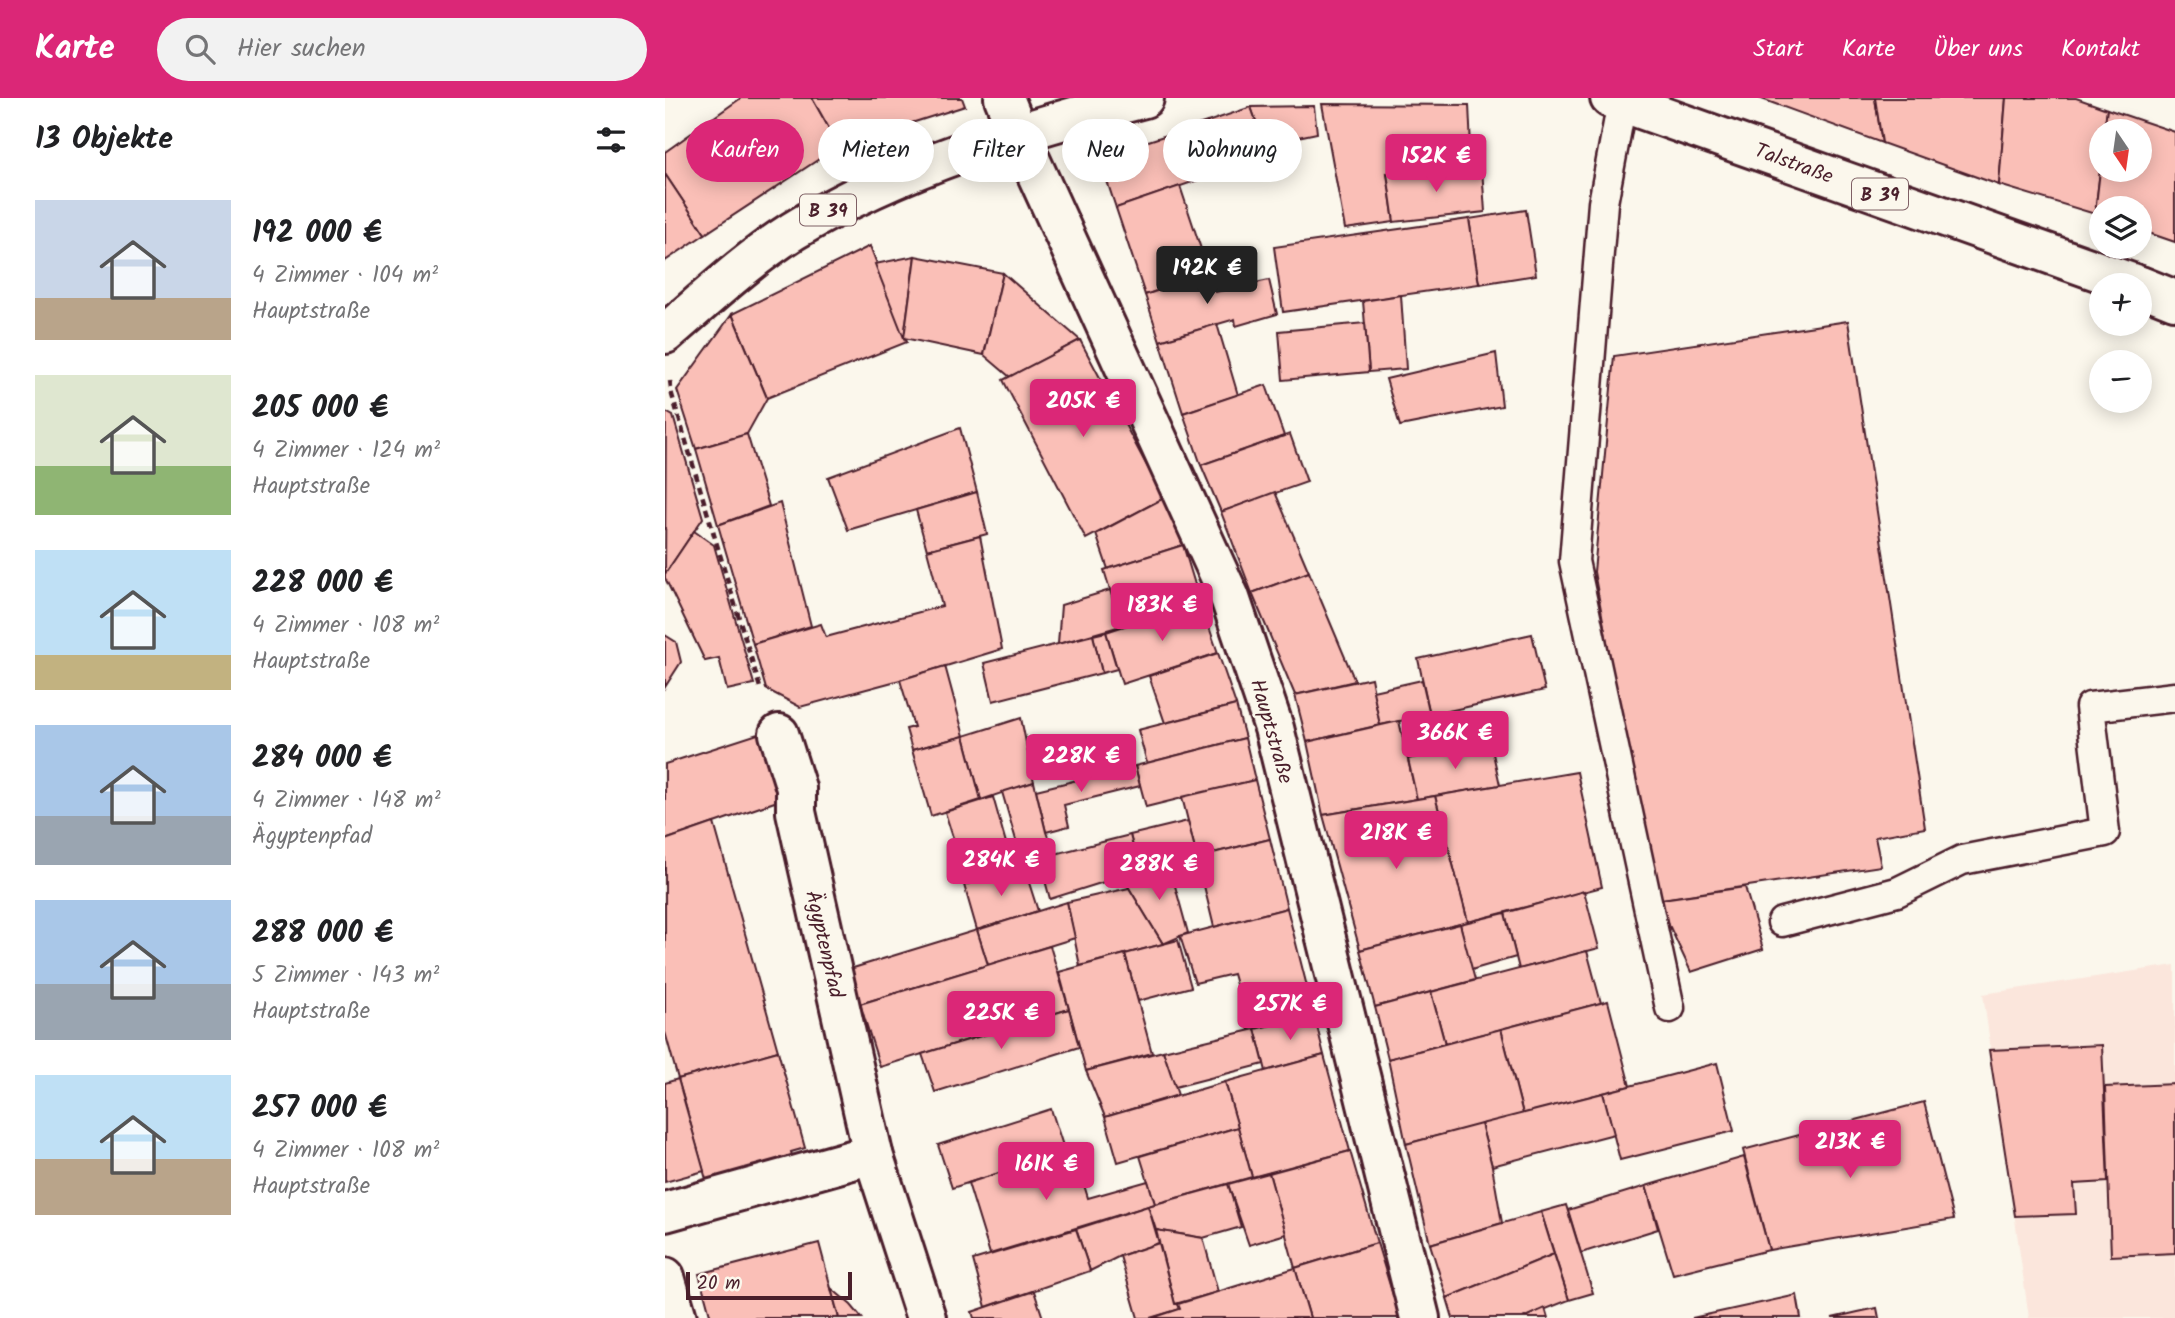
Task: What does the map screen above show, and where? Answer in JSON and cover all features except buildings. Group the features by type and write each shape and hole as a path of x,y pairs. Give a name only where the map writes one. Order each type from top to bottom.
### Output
{"street":[{"name":"Hauptstraße","path":"1004,98 1013,119"},
{"name":"B 39","path":"1048,126 1144,98"},
{"name":"Talstraße","path":"1616,100 2160,294"},
{"name":"B 39","path":"665,334 780,240 843,202 948,158"},
{"name":"Hauptstraße","path":"1040,182 1230,598 1270,715 1420,1318"},
{"name":"Ägyptenpfad","path":"779,734 796,788 796,812 873,1154 926,1318"},
{"path":"665,1212 873,1154"},
{"path":"665,1276 677,1318"}],"lane":[{"path":"1616,100 1603,203 1574,561 1670,1008"},
{"path":"1782,922 1897,892 1962,860 2105,832 2090,707 2175,697"}],"path":[{"path":"669,374 672,395 763,698"}],"shaded area":[{"path":"2175,965 2175,1318 2029,1318 1983,994"}]}
